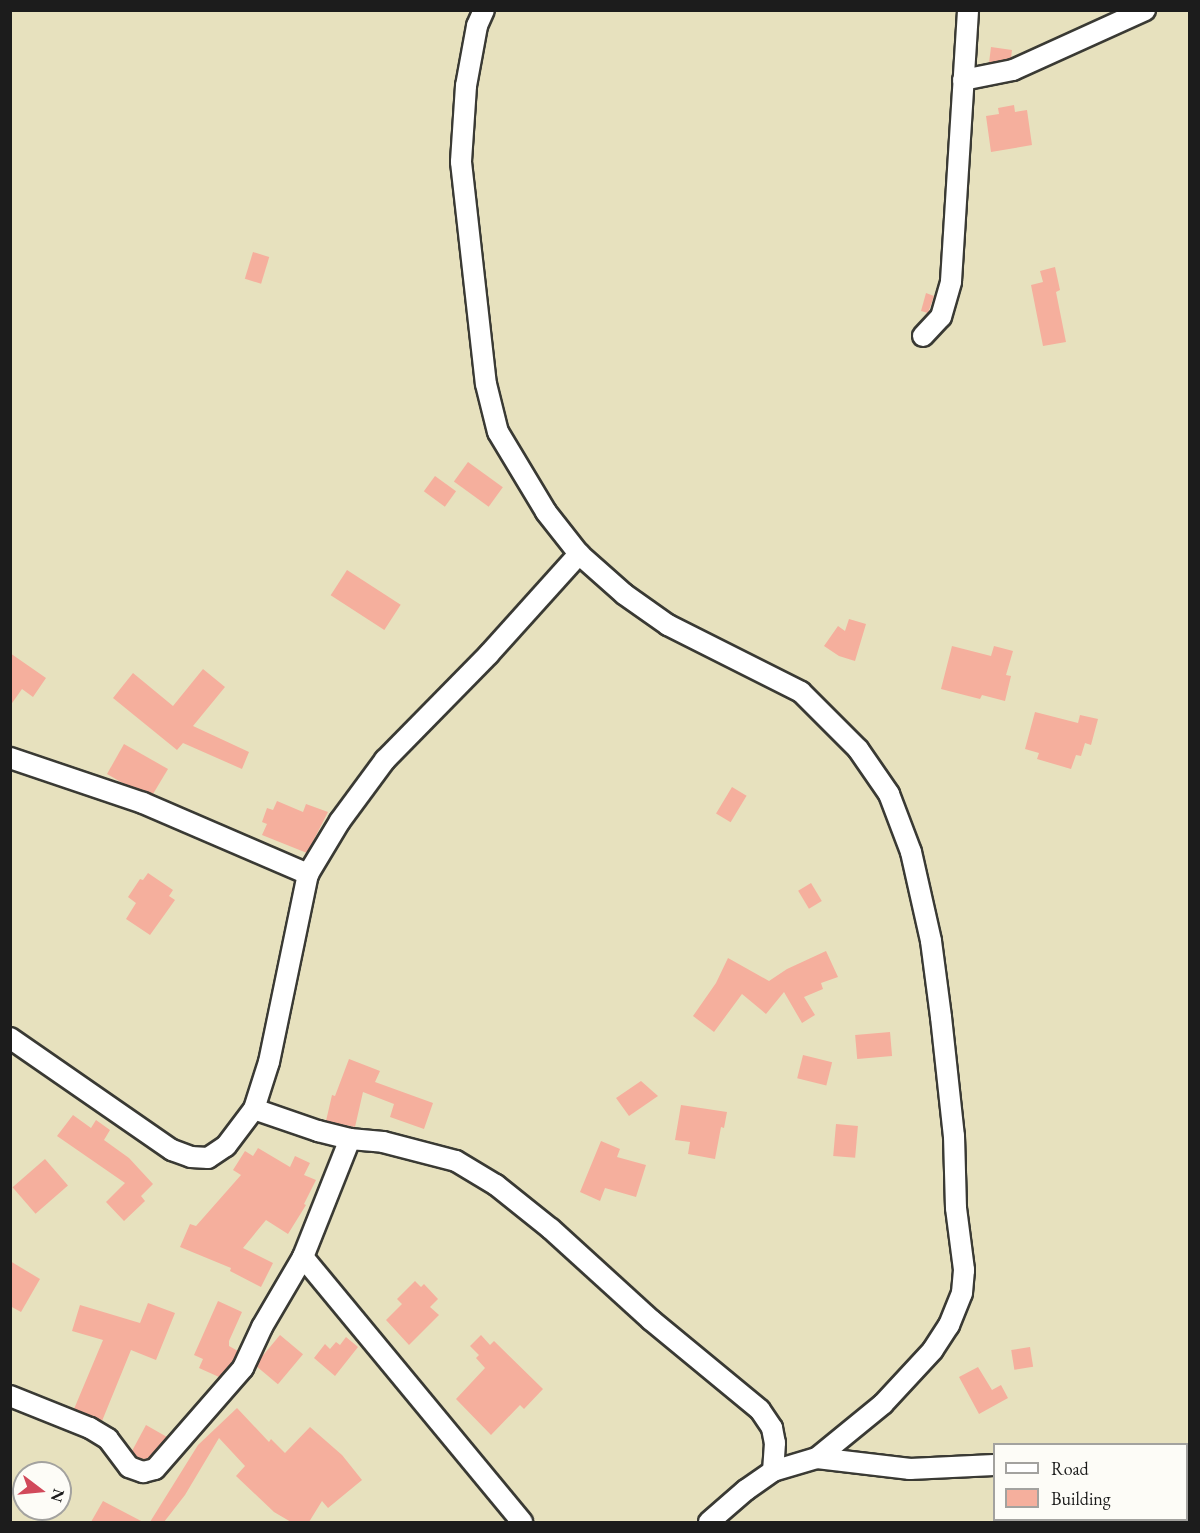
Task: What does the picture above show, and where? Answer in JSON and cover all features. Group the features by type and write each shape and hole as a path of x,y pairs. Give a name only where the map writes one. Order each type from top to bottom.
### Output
{"street":[{"path":"484,10 477,26 466,86 461,162 486,384 498,432 512,460 546,512 579,554 624,594 668,625 801,692 858,749 889,794 911,852 931,941 954,1136 956,1208 964,1270 962,1293 950,1325 933,1350 883,1404 817,1458 773,1471 746,1490 710,1522"},
{"path":"923,336 941,317 951,281 968,10"},
{"path":"963,80 1013,70 1057,52 1145,10"},
{"path":"10,1038 172,1150 191,1157 208,1158 226,1146 254,1109 269,1062 308,874 340,821 385,760 489,654 579,554"},
{"path":"10,758 143,803 308,874"},
{"path":"254,1109 285,1122 350,1139 383,1142 456,1161 496,1185 551,1229 651,1320 760,1410 772,1428 775,1443 773,1471"},
{"path":"10,1396 90,1428 108,1439 129,1467 143,1472 155,1469 243,1368 262,1327 303,1257 350,1139"},
{"path":"303,1257 522,1522"},
{"path":"817,1458 910,1469 993,1465"}],"building":[{"path":"991,47 1012,50 1011,58 989,63"},
{"path":"1014,105 1015,112 1027,110 1032,145 991,152 986,116 999,114 998,108"},
{"path":"253,252 269,257 261,284 245,279"},
{"path":"1055,267 1060,290 1056,292 1066,342 1043,346 1031,285 1043,282 1040,271"},
{"path":"926,293 934,296 928,313 921,311"},
{"path":"468,462 503,487 489,507 454,481"},
{"path":"435,476 456,491 445,507 424,491"},
{"path":"347,570 401,605 384,630 331,595"},
{"path":"849,619 866,624 855,661 839,656 824,646 838,626 845,631"},
{"path":"952,646 991,656 994,646 1013,651 1006,675 1011,676 1005,701 982,695 980,699 941,689"},
{"path":"10,653 46,678 33,697 22,689 10,706"},
{"path":"203,669 225,687 193,726 249,752 242,769 183,743 177,750 113,698 133,673 173,706"},
{"path":"1035,712 1078,723 1080,715 1098,719 1091,745 1085,743 1081,756 1076,755 1071,769 1037,759 1039,753 1025,749"},
{"path":"124,744 168,769 153,794 126,785 107,774"},
{"path":"732,787 747,796 731,822 716,814"},
{"path":"277,801 303,812 306,804 328,812 307,853 262,835 267,824 262,822 267,808 273,810"},
{"path":"148,873 173,890 169,896 175,900 150,935 126,919 136,903 128,897 140,879 143,880"},
{"path":"811,883 822,901 809,909 798,891"},
{"path":"826,951 838,977 821,983 823,989 804,997 815,1015 802,1023 784,992 766,1014 742,994 714,1032 693,1016 716,983 728,958 769,981 787,969"},
{"path":"890,1032 892,1056 857,1059 855,1035"},
{"path":"803,1055 832,1062 826,1086 797,1078"},
{"path":"349,1059 380,1071 375,1082 433,1103 424,1129 390,1117 394,1104 363,1092 355,1127 326,1121 332,1095 335,1096"},
{"path":"641,1081 658,1096 629,1116 616,1098"},
{"path":"681,1105 727,1112 724,1128 721,1127 715,1159 688,1154 690,1142 675,1140"},
{"path":"73,1115 91,1128 96,1120 110,1130 104,1140 129,1158 153,1184 141,1196 145,1201 124,1221 106,1202 125,1183 57,1136"},
{"path":"836,1124 858,1126 855,1158 833,1156"},
{"path":"601,1141 620,1149 617,1157 646,1165 636,1197 605,1188 600,1201 580,1192"},
{"path":"258,1148 290,1167 295,1156 310,1163 304,1175 316,1180 304,1204 306,1205 288,1234 266,1220 243,1248 273,1263 261,1287 230,1271 231,1268 180,1247 190,1224 196,1226 241,1175 233,1170 245,1151 253,1156"},
{"path":"45,1159 68,1185 36,1214 13,1187"},
{"path":"10,1261 40,1279 21,1312 10,1306"},
{"path":"415,1281 421,1287 424,1284 438,1299 430,1307 439,1315 409,1345 386,1320 402,1304 397,1299"},
{"path":"218,1301 242,1312 229,1341 229,1346 238,1351 233,1361 219,1377 199,1368 203,1359 194,1355"},
{"path":"148,1303 175,1313 156,1360 131,1350 102,1421 74,1409 103,1340 72,1331 80,1305 140,1323"},
{"path":"280,1335 303,1354 278,1384 255,1365"},
{"path":"481,1335 490,1345 494,1341 543,1389 524,1409 520,1405 491,1435 456,1399 485,1368 476,1358 479,1355 470,1346"},
{"path":"346,1337 358,1347 335,1376 314,1358 325,1344 330,1349 336,1342 340,1345"},
{"path":"1030,1347 1033,1367 1014,1370 1011,1350"},
{"path":"978,1367 992,1390 1001,1385 1008,1398 979,1414 959,1377"},
{"path":"237,1408 269,1442 271,1439 285,1453 310,1427 342,1455 362,1480 328,1508 322,1501 309,1522 291,1522 274,1512 236,1476 245,1466 219,1438 185,1495 164,1522 150,1522 198,1445"},
{"path":"146,1425 167,1437 148,1458 144,1459 136,1457 132,1451"},
{"path":"103,1501 143,1522 91,1522"}]}
